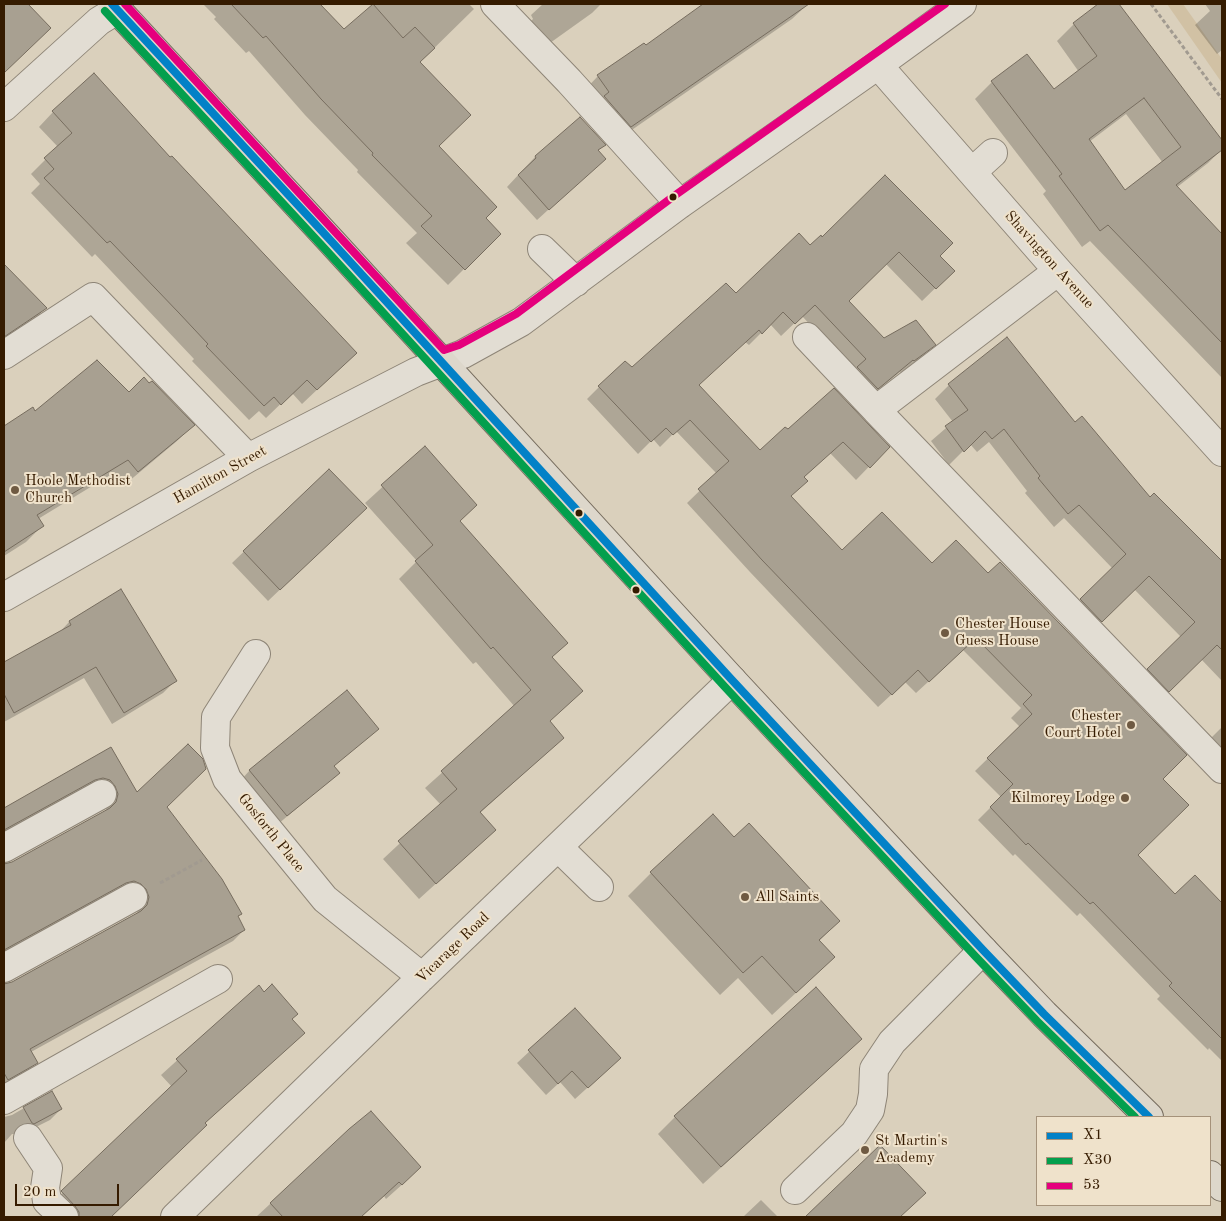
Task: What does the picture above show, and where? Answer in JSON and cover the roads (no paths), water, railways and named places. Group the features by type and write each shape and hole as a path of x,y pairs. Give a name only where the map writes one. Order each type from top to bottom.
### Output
{"highway":[{"path":"114,7 332,242 732,680 983,950 1044,1014 1148,1116"},
{"path":"1211,1177 1222,1187"}],"street":[{"path":"495,4 569,81 680,204"},
{"name":"Hamilton Street","path":"4,597 248,458 416,372 464,354 521,322 680,204 962,4"},
{"path":"4,107 100,22 114,7"},
{"name":"Shavington Avenue","path":"878,65 1058,271 1222,452"},
{"path":"972,172 993,152"},
{"path":"542,249 576,282"},
{"path":"876,410 1058,271"},
{"path":"4,355 93,297 248,458"},
{"path":"807,337 1222,769"},
{"name":"Gosforth Place","path":"256,654 216,717 215,748 227,779 325,900 422,977"},
{"name":"Vicarage Road","path":"175,1217 732,680"},
{"path":"4,848 102,794"},
{"path":"558,847 599,887"},
{"path":"4,968 133,897"},
{"path":"794,1190 854,1134 870,1110 874,1069 892,1042 983,950"},
{"path":"4,1100 218,979"},
{"path":"28,1138 48,1168 45,1188 47,1200 64,1217"}],"place":[{"name":"Hoole Methodist Church","path":"15,490"},
{"name":"Chester House Guess House","path":"945,633"},
{"name":"Chester Court Hotel","path":"1131,725"},
{"name":"Kilmorey Lodge","path":"1125,798"},
{"name":"All Saints","path":"745,897"},
{"name":"St Martin's Academy","path":"865,1150"}]}
